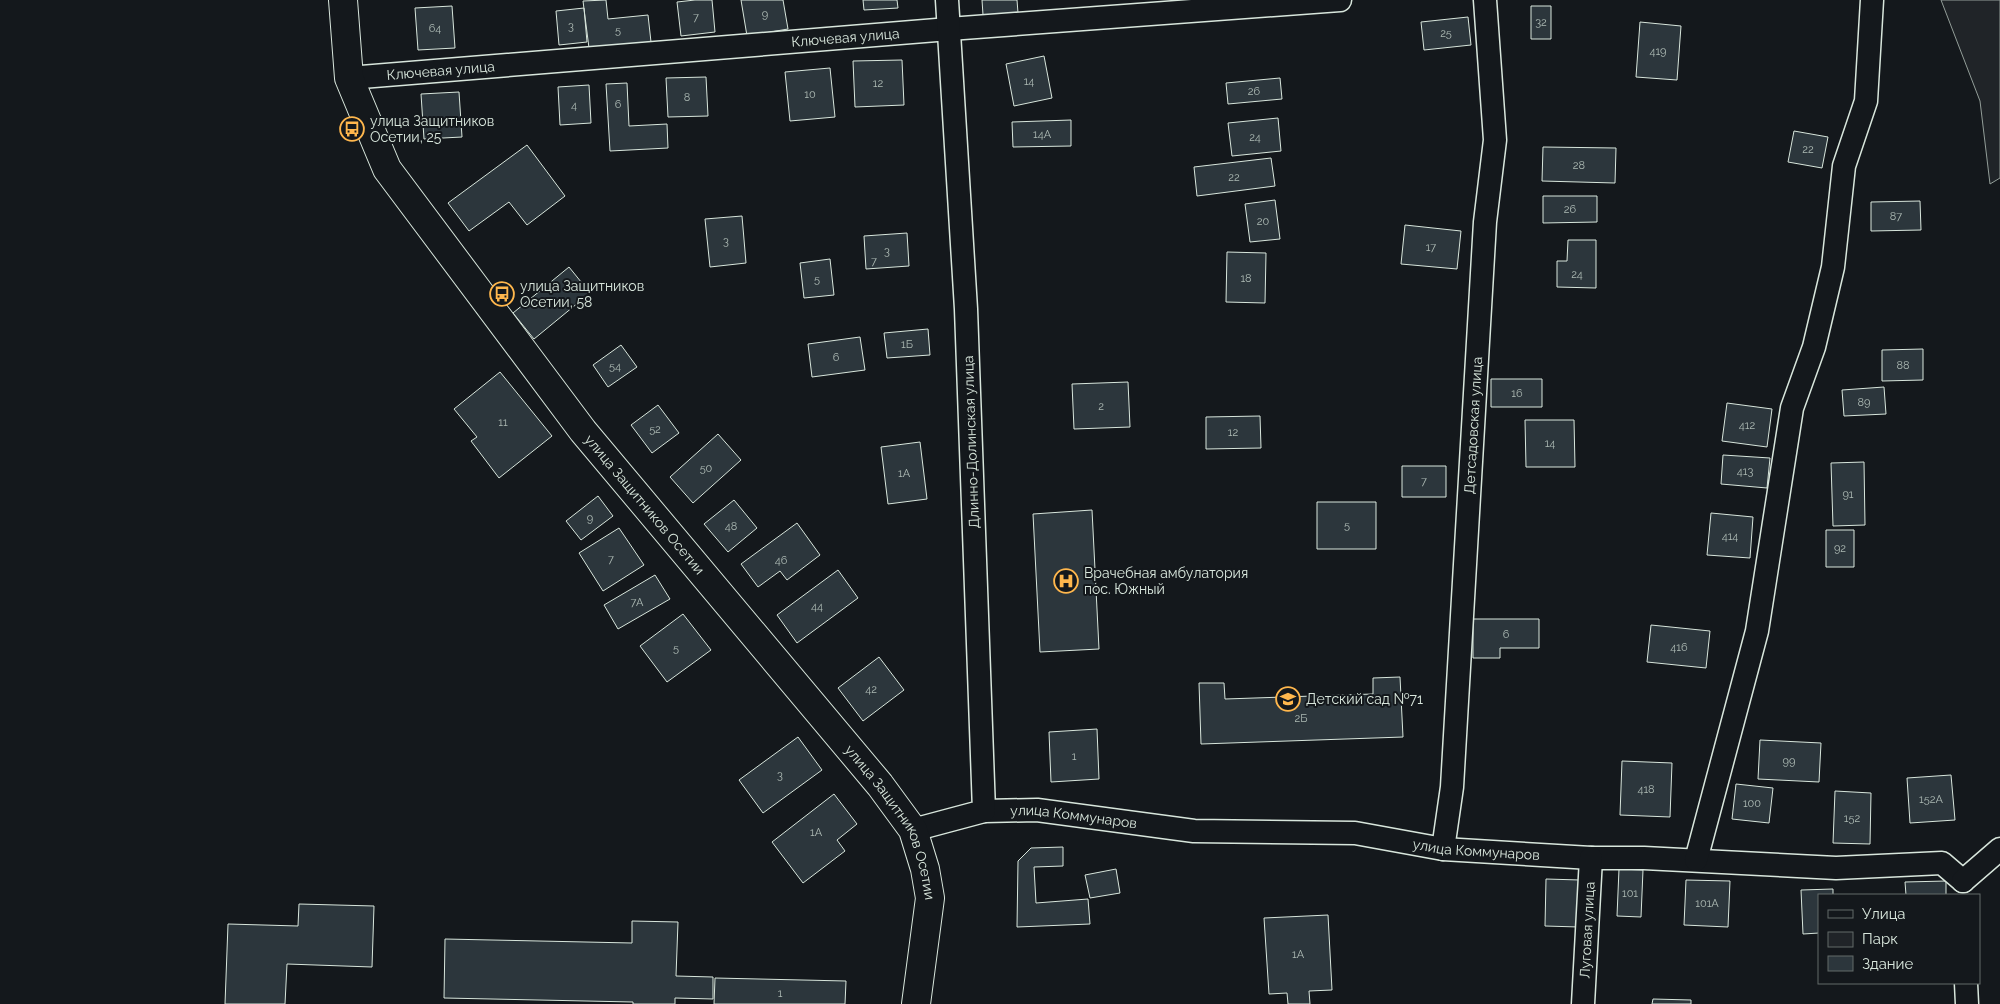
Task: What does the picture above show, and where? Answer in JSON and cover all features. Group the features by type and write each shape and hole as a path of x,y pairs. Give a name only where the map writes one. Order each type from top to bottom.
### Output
{"street":[{"name":"улица Защитников Осетии","path":"343,0 350,78 387,169 565,407 874,778 913,830 925,869 930,898 916,1004"},
{"name":"Длинно-Долинская улица","path":"948,0 966,309 984,811"},
{"name":"Ключевая улица","path":"350,78 1304,1 1340,0"},
{"name":"Детсадовская улица","path":"1443,849 1452,787 1485,222 1495,140 1485,0"},
{"path":"1696,860 1757,631 1792,408 1814,347 1833,266 1844,166 1866,101 1872,0"},
{"name":"улица Коммунаров","path":"984,811 1037,810 1194,831 1355,833 1443,849 1591,858 1696,860 1836,868 1942,863 1963,888"},
{"path":"913,830 984,811"},
{"path":"1963,888 2000,849"},
{"name":"Луговая улица","path":"1583,1004 1591,858"},
{"path":"1966,984 1967,1004"}],"green space":[{"path":"1941,0 2000,0 2000,178 1990,184 1980,101"}],"building":[{"path":"606,0 608,19 648,15 651,42 589,48 583,1"},
{"path":"712,0 715,32 681,36 677,2"},
{"path":"741,0 783,0 788,29 747,36"},
{"path":"863,0 897,0 898,8 864,10"},
{"path":"982,0 1017,0 1018,13 983,15"},
{"path":"452,6 455,48 418,50 415,8"},
{"path":"1531,6 1551,6 1551,39 1531,39"},
{"path":"584,8 587,42 559,45 556,11"},
{"path":"1468,17 1471,45 1424,50 1421,22"},
{"path":"1640,22 1681,26 1677,80 1636,77"},
{"path":"1044,56 1052,98 1014,106 1006,64"},
{"path":"902,60 904,105 855,107 853,61"},
{"path":"830,68 835,117 790,121 785,72"},
{"path":"706,77 708,116 668,117 666,78"},
{"path":"1280,78 1282,99 1228,104 1226,83"},
{"path":"627,83 629,126 667,124 668,148 610,151 606,84"},
{"path":"589,85 591,123 560,125 558,87"},
{"path":"459,92 462,137 424,139 421,94"},
{"path":"1278,118 1281,151 1232,156 1228,123"},
{"path":"1071,120 1071,146 1013,147 1012,122"},
{"path":"1794,131 1828,137 1822,168 1788,162"},
{"path":"527,145 565,196 527,225 509,202 469,231 448,203"},
{"path":"1543,147 1616,148 1615,183 1542,181"},
{"path":"1271,158 1275,186 1197,196 1194,167"},
{"path":"1543,196 1597,196 1597,222 1543,223"},
{"path":"1275,200 1280,239 1250,242 1245,204"},
{"path":"1920,201 1921,230 1871,231 1871,202"},
{"path":"742,216 746,263 710,267 705,219"},
{"path":"1405,225 1461,231 1457,269 1401,264"},
{"path":"907,233 909,266 866,269 864,236"},
{"path":"1568,240 1596,240 1596,288 1557,287 1557,261 1567,261"},
{"path":"1227,252 1266,253 1265,303 1226,302"},
{"path":"830,259 834,295 804,298 800,263"},
{"path":"569,267 590,293 534,339 513,313"},
{"path":"928,329 930,355 887,358 884,333"},
{"path":"860,337 865,370 812,377 808,344"},
{"path":"621,345 637,367 608,387 593,365"},
{"path":"1923,349 1923,380 1882,381 1882,350"},
{"path":"500,372 552,436 499,478 471,441 477,437 454,409"},
{"path":"1491,379 1542,379 1542,407 1491,407"},
{"path":"1128,382 1130,427 1074,429 1072,384"},
{"path":"1884,387 1886,414 1844,416 1842,390"},
{"path":"1727,403 1772,409 1767,447 1722,441"},
{"path":"658,405 679,433 652,453 631,425"},
{"path":"1260,416 1261,448 1206,449 1206,417"},
{"path":"1525,420 1574,420 1575,467 1526,467"},
{"path":"718,434 741,460 693,503 670,477"},
{"path":"920,442 927,499 888,504 881,447"},
{"path":"1723,455 1770,458 1767,488 1721,484"},
{"path":"1864,462 1865,525 1833,526 1831,463"},
{"path":"1402,466 1446,466 1446,497 1402,497"},
{"path":"598,496 613,516 581,540 566,521"},
{"path":"734,500 757,528 728,552 704,524"},
{"path":"1317,502 1376,502 1376,549 1317,549"},
{"name":"Врачебная амбулатория пос. Южный","path":"1092,510 1099,649 1040,652 1033,514"},
{"path":"1711,513 1753,517 1750,558 1707,555"},
{"path":"797,523 820,555 787,580 780,571 758,587 741,564"},
{"path":"619,528 644,565 603,591 579,553"},
{"path":"1826,530 1854,530 1854,567 1826,567"},
{"path":"838,570 858,598 797,643 777,615"},
{"path":"655,575 670,599 618,629 604,605"},
{"path":"683,614 711,650 667,682 640,646"},
{"path":"1473,619 1539,619 1539,648 1500,648 1500,658 1473,658"},
{"path":"1651,625 1710,631 1706,668 1647,662"},
{"path":"879,657 904,690 863,721 838,688"},
{"name":"Детский сад №71","path":"1400,677 1403,737 1201,744 1199,683 1224,683 1225,699 1373,694 1373,678"},
{"path":"1097,729 1099,779 1051,782 1049,732"},
{"path":"798,737 822,770 763,813 739,780"},
{"path":"1760,740 1821,743 1819,782 1758,779"},
{"path":"1622,761 1672,763 1670,817 1620,815"},
{"path":"1951,775 1955,820 1910,823 1907,778"},
{"path":"1736,784 1773,788 1769,823 1732,819"},
{"path":"1835,791 1871,793 1870,844 1833,843"},
{"path":"834,794 857,824 837,840 845,851 803,883 772,842"},
{"path":"1063,847 1063,866 1034,867 1036,903 1088,899 1090,924 1017,927 1018,861 1031,848"},
{"path":"1116,869 1120,893 1090,898 1085,875"},
{"path":"1619,869 1643,870 1641,917 1617,916"},
{"path":"1546,879 1580,880 1579,927 1545,926"},
{"path":"1686,880 1730,881 1728,927 1684,925"},
{"path":"1946,881 1946,894 1906,894 1905,882"},
{"path":"1833,889 1833,894 1818,894 1818,933 1803,934 1801,890"},
{"path":"299,904 374,906 372,967 287,964 285,1004 225,1004 228,924 298,926"},
{"path":"1328,915 1332,990 1309,991 1310,1004 1288,1004 1287,993 1269,994 1264,918"},
{"path":"632,921 678,922 676,976 713,977 713,999 675,998 675,1004 633,1004 633,1002 444,998 445,939 632,943"},
{"path":"715,978 846,981 845,1004 714,1004"},
{"path":"1653,999 1691,1000 1691,1004 1652,1004"}],"place":[{"name":"улица Защитников Осетии, 25","path":"352,129"},
{"name":"улица Защитников Осетии, 58","path":"502,294"},
{"name":"Врачебная амбулатория пос. Южный","path":"1066,581"},
{"name":"Детский сад №71","path":"1288,699"}]}
